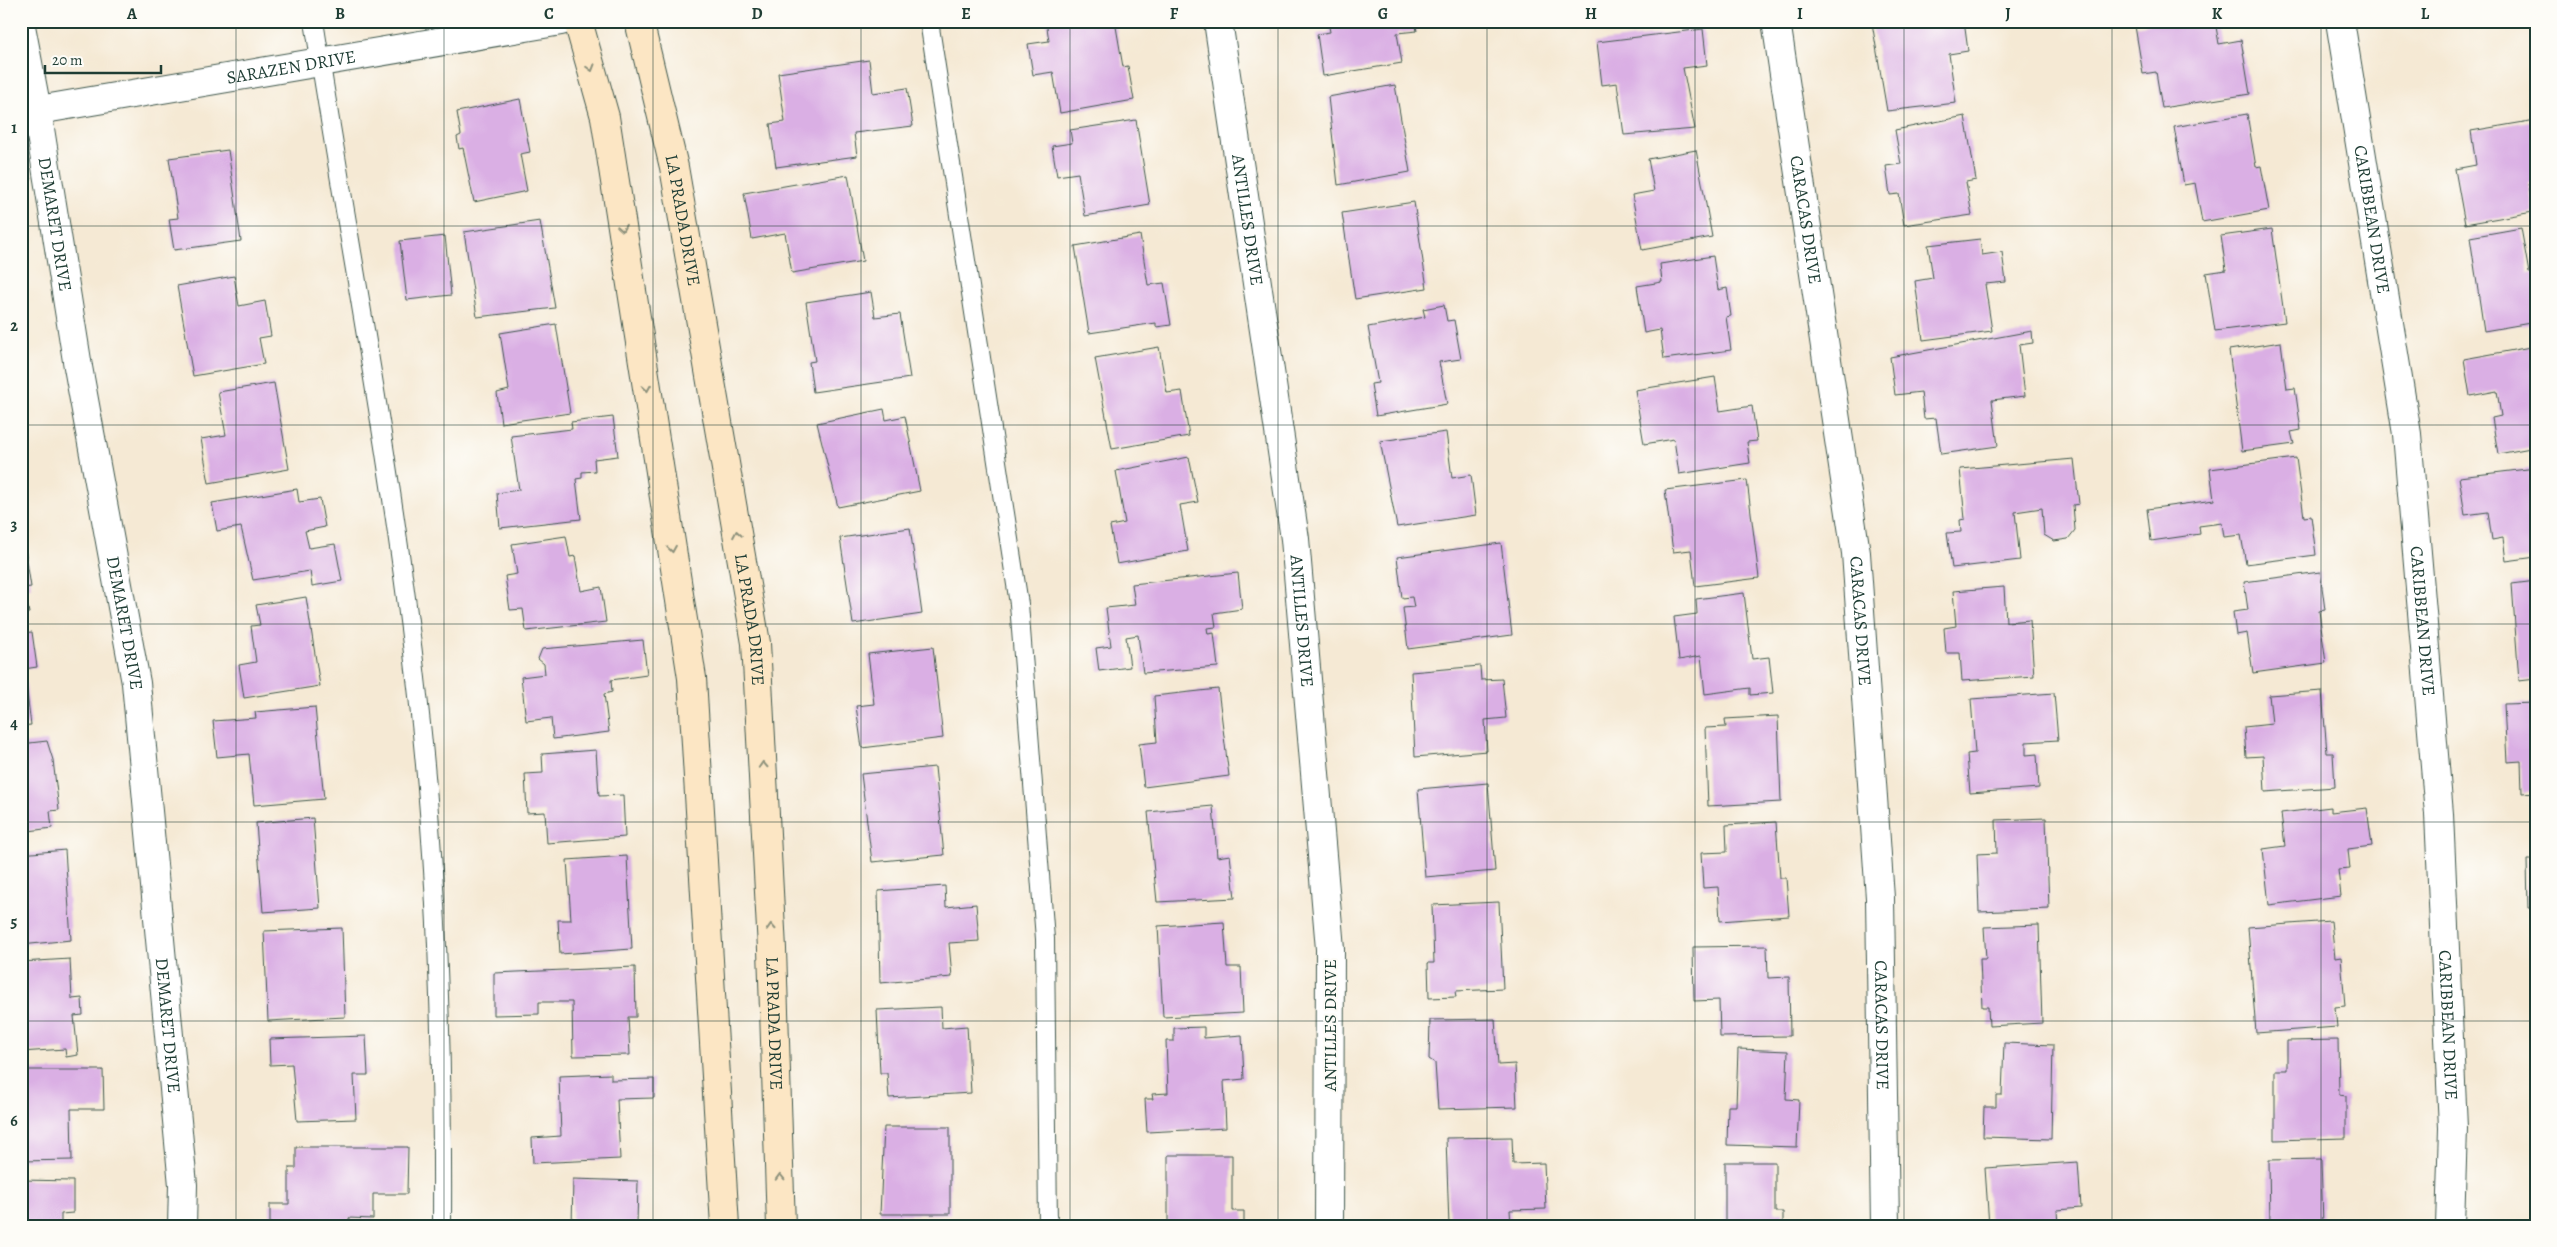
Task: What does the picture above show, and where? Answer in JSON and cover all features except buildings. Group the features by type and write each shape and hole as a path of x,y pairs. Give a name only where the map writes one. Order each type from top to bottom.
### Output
{"main road":[{"path":"578,21 605,117 692,678 725,1226"},
{"name":"LA PRADA DRIVE","path":"639,21 674,167 756,643 772,949 781,1226"}],"street":[{"name":"SARAZEN DRIVE","path":"29,112 561,21"},
{"name":"ANTILLES DRIVE","path":"1218,21 1295,539 1330,950 1329,1226"},
{"name":"CARACAS DRIVE","path":"1776,21 1856,553 1880,898 1885,1226"},
{"name":"CARIBBEAN DRIVE","path":"2340,21 2407,434 2439,814 2453,1128 2450,1226"},
{"name":"DEMARET DRIVE","path":"21,26 29,112 136,683 183,1185 182,1226"}],"lane":[{"path":"314,21 392,495 418,696 433,862 443,1129 442,1226"},
{"path":"930,21 1019,604 1044,939 1048,1226"}]}
